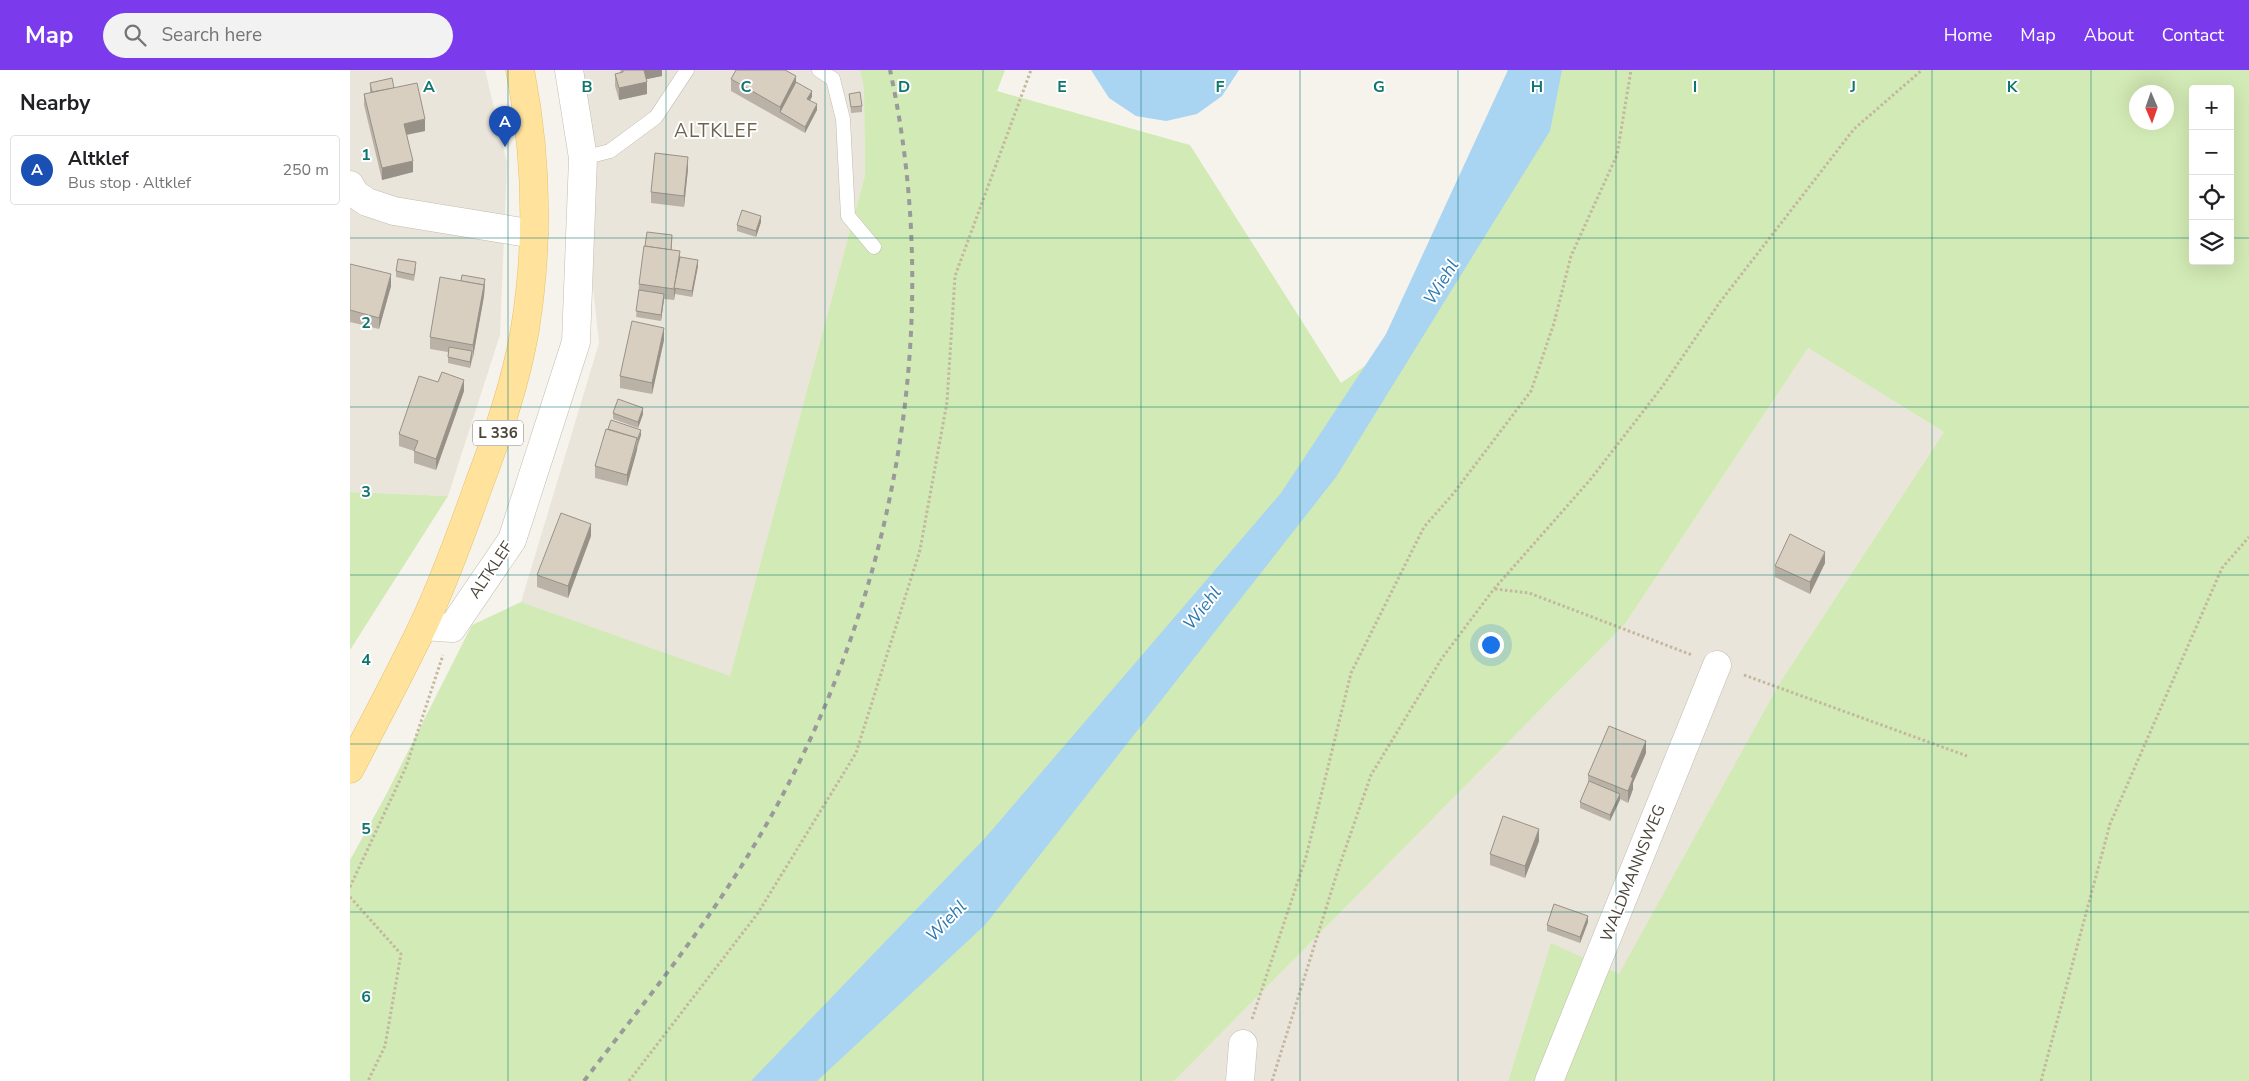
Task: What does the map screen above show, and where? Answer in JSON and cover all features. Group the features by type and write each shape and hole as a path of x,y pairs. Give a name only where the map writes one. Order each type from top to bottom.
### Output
{"main road":[{"name":"L 336","path":"350,769 423,626 460,538 504,414 524,330 531,282 534,234 532,152 520,70"}],"street":[{"name":"ALTKLEF","path":"452,628 512,540 576,342 583,158 569,70"},
{"path":"352,192 367,202 394,212 534,234"},
{"path":"423,626 452,628"},
{"name":"WALDMANNSWEG","path":"1549,1081 1717,665"},
{"path":"1240,1081 1243,1044"}],"lane":[{"path":"583,158 610,151 656,117 687,70"},
{"path":"819,70 833,79 843,118 848,216 874,247"}],"path":[{"path":"629,1081 758,913 856,753 920,550 947,402 955,276 1031,70"},
{"path":"1243,1044 1306,858 1351,673 1424,527 1453,494 1532,391 1554,323 1571,256 1617,154 1631,70"},
{"path":"1272,1081 1338,870 1371,775 1442,658 1494,589 1590,480 1662,387 1726,294 1854,129 1922,70"},
{"path":"2041,1081 2110,824 2222,568 2249,537"},
{"path":"350,887 406,767 452,628"},
{"path":"350,897 401,954 385,1046 368,1081"}],"shaded area":[{"path":"350,70 485,70 507,163 500,335 448,496 350,492"},
{"name":"ALTKLEF","path":"570,70 860,70 864,87 865,175 730,677 521,602 599,343"},
{"path":"1808,348 1944,432 1779,684 1619,975 1551,944 1508,1081 1174,1081 1625,624"}],"green space":[{"path":"860,70 1005,70 997,91 1190,145 1341,383 1389,349 1522,70 2249,70 2249,1081 1508,1081 1551,943 1619,974 1779,684 1944,432 1808,348 1625,624 1174,1081 350,1081 350,860 386,795 472,625 521,602 730,676 865,175 864,88"},
{"path":"350,492 448,496 350,650"}],"water":[{"path":"1091,70 1239,70 1222,96 1197,114 1166,121 1136,116 1109,98"},
{"name":"Wiehl","path":"1508,70 1562,70 1550,131 1336,477 985,925 817,1081 751,1081 986,837 1281,493 1386,334"}],"building":[{"path":"623,70 644,70 647,82 619,88 615,74 623,72"},
{"path":"736,70 785,70 796,76 780,107 731,79"},
{"path":"392,78 394,88 372,92 370,83"},
{"path":"796,82 812,91 807,99 817,104 805,127 780,112"},
{"path":"417,83 425,119 404,124 413,161 382,168 364,94"},
{"path":"860,92 862,106 851,107 849,94"},
{"path":"655,153 688,157 684,196 651,192"},
{"path":"742,210 761,216 756,231 737,225"},
{"path":"647,232 672,235 671,250 645,246"},
{"path":"644,246 680,251 674,289 639,284"},
{"path":"680,257 698,260 692,291 674,288"},
{"path":"398,259 416,262 414,275 396,271"},
{"path":"350,264 391,274 379,318 350,310"},
{"path":"462,275 485,279 484,285 461,281"},
{"path":"440,277 484,285 473,345 430,337"},
{"path":"639,290 664,294 661,315 636,311"},
{"path":"632,321 664,328 652,383 620,376"},
{"path":"449,347 472,351 470,362 448,357"},
{"path":"442,372 464,380 436,459 414,451 418,441 399,434 419,376 438,382"},
{"path":"618,399 643,408 638,422 613,413"},
{"path":"611,420 641,430 637,440 637,438 608,429"},
{"path":"606,429 637,438 627,475 595,466"},
{"path":"561,513 591,524 568,586 537,575"},
{"path":"1790,534 1825,552 1810,582 1775,566"},
{"path":"1609,726 1646,741 1631,777 1633,778 1628,791 1588,775"},
{"path":"1589,781 1620,794 1610,815 1580,802"},
{"path":"1503,816 1539,829 1525,866 1490,854"},
{"path":"1554,904 1588,916 1580,937 1547,925"}],"railway":[{"path":"584,1081 694,936 755,844 802,756 842,663 873,568 895,469 908,370 912,269 906,169 890,70"}],"place":[{"name":"Altklef","path":"505,147"}],"district":[{"name":"ALTKLEF","path":"716,131"}]}
